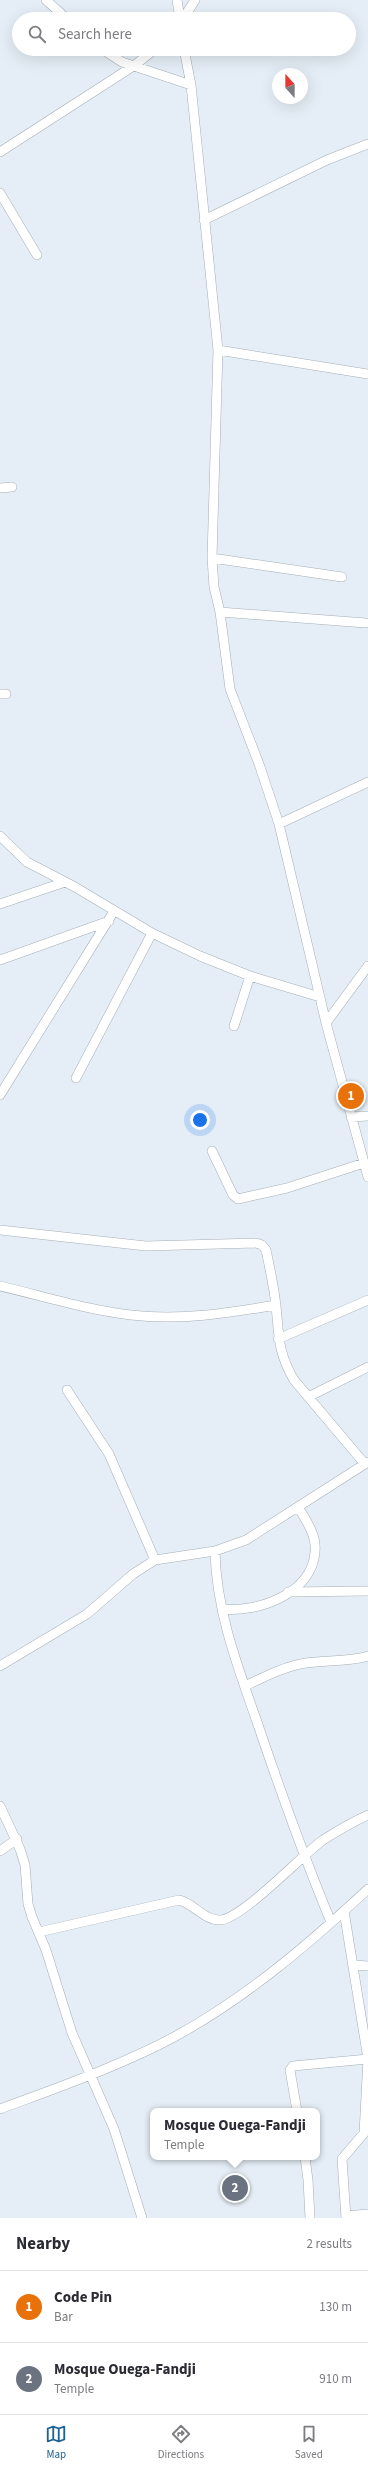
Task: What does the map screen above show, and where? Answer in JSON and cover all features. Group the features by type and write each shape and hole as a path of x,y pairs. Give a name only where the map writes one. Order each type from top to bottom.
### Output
{"street":[{"path":"46,0 59,12"},
{"path":"177,0 179,12"},
{"path":"187,12 194,0"},
{"path":"113,56 122,62 191,85"},
{"path":"0,152 135,66 147,56"},
{"path":"185,56 191,85 218,350 212,558 214,587 220,612 230,689 259,764 279,824 326,1023 368,1177"},
{"path":"204,220 327,160 368,144"},
{"path":"0,193 36,255"},
{"path":"218,350 368,374"},
{"path":"0,488 12,487"},
{"path":"212,558 342,577"},
{"path":"220,612 366,622"},
{"path":"279,824 368,782"},
{"path":"0,836 27,862 65,882 152,933 200,956 250,976 320,997"},
{"path":"0,904 65,882"},
{"path":"0,1095 114,911"},
{"path":"0,960 109,921"},
{"path":"76,1078 152,933"},
{"path":"326,1023 368,966"},
{"path":"234,1026 250,976"},
{"path":"351,1117 368,1116"},
{"path":"212,1150 233,1195 238,1199 288,1188 364,1163"},
{"path":"0,1230 146,1246 256,1243 262,1245 266,1250 276,1305 278,1340 286,1366 308,1397 366,1462 246,1540 215,1552 155,1560 133,1574 87,1614 0,1666"},
{"path":"0,1286 92,1308 157,1317 232,1313 276,1305"},
{"path":"278,1340 368,1300"},
{"path":"308,1397 368,1367"},
{"path":"67,1390 109,1454 155,1560"},
{"path":"222,1608 238,1611 254,1609 278,1600 306,1576 313,1564 316,1551 312,1535 298,1507"},
{"path":"215,1552 218,1594 245,1686 304,1855 331,1922"},
{"path":"288,1592 368,1591"},
{"path":"245,1686 276,1672 306,1663 336,1662 368,1656"},
{"path":"0,1806 17,1839 25,1865 28,1904 39,1932 72,2033 89,2075 114,2129 142,2218"},
{"path":"39,1932 179,1900 186,1902 210,1917 218,1920 225,1919 252,1901 304,1855 340,1829 368,1815"},
{"path":"0,1851 17,1839"},
{"path":"0,2109 89,2075 177,2036 227,2005 307,1945 368,1889"},
{"path":"344,1911 354,1965 368,2059 364,2133 342,2159 346,2217 368,2214"},
{"path":"354,1965 368,1966"},
{"path":"296,2108 290,2070 293,2066 368,2059"},
{"path":"305,2160 310,2218"}],"place":[{"name":"Code Pin","path":"351,1096"},
{"name":"Mosque Ouega-Fandji","path":"235,2188"}]}
